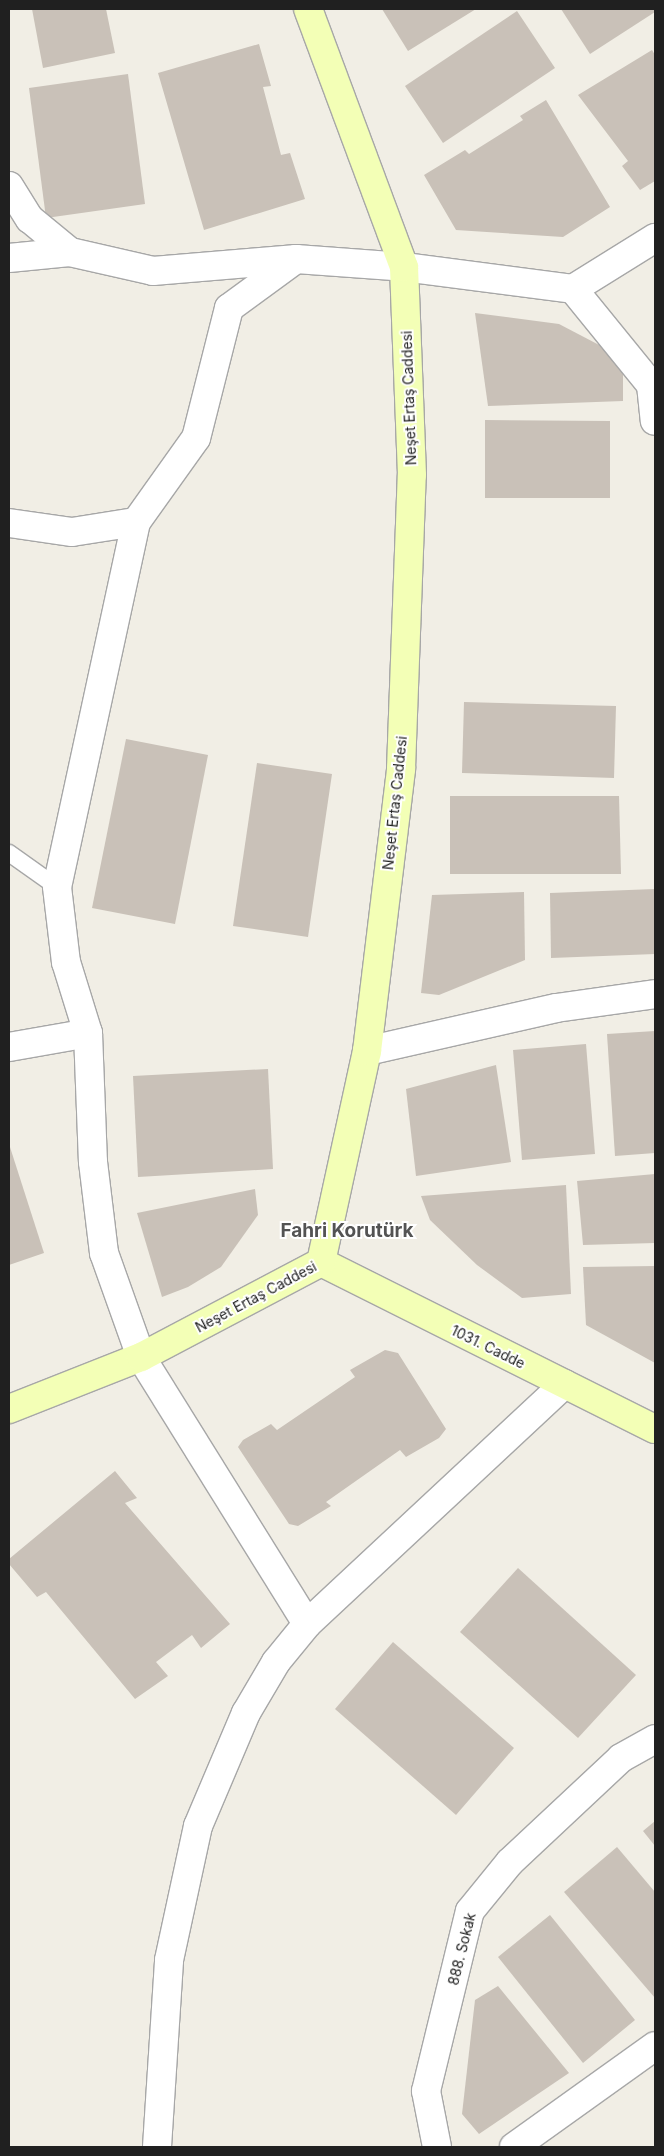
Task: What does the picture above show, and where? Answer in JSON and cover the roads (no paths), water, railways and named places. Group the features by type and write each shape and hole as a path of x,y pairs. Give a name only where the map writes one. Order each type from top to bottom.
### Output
{"main road":[{"name":"Neşet Ertaş Caddesi","path":"9,1409 141,1357 322,1262 367,1051 401,769 412,475 404,266 308,9"},
{"name":"1031. Cadde","path":"322,1262 655,1429"}],"street":[{"path":"9,186 30,219 70,252"},
{"path":"9,258 70,252 153,271 296,258 404,266 574,288 655,238"},
{"path":"296,258 229,308 196,438 136,522 58,887 66,962 88,1033 93,1162 104,1253 141,1357 307,1624"},
{"path":"574,288 651,385 655,421"},
{"path":"9,523 72,532 136,522"},
{"path":"367,1051 556,1008 655,994"},
{"path":"9,1047 88,1033"},
{"path":"157,2147 169,1960 198,1826 246,1713 276,1662 307,1624 564,1384"},
{"name":"888. Sokak","path":"437,2147 426,2090 470,1910 510,1862 621,1758 655,1739"},
{"path":"514,2147 652,2056"}],"lane":[{"path":"9,853 58,887"}],"district":[{"name":"Fahri Korutürk","path":"347,1231"}]}
